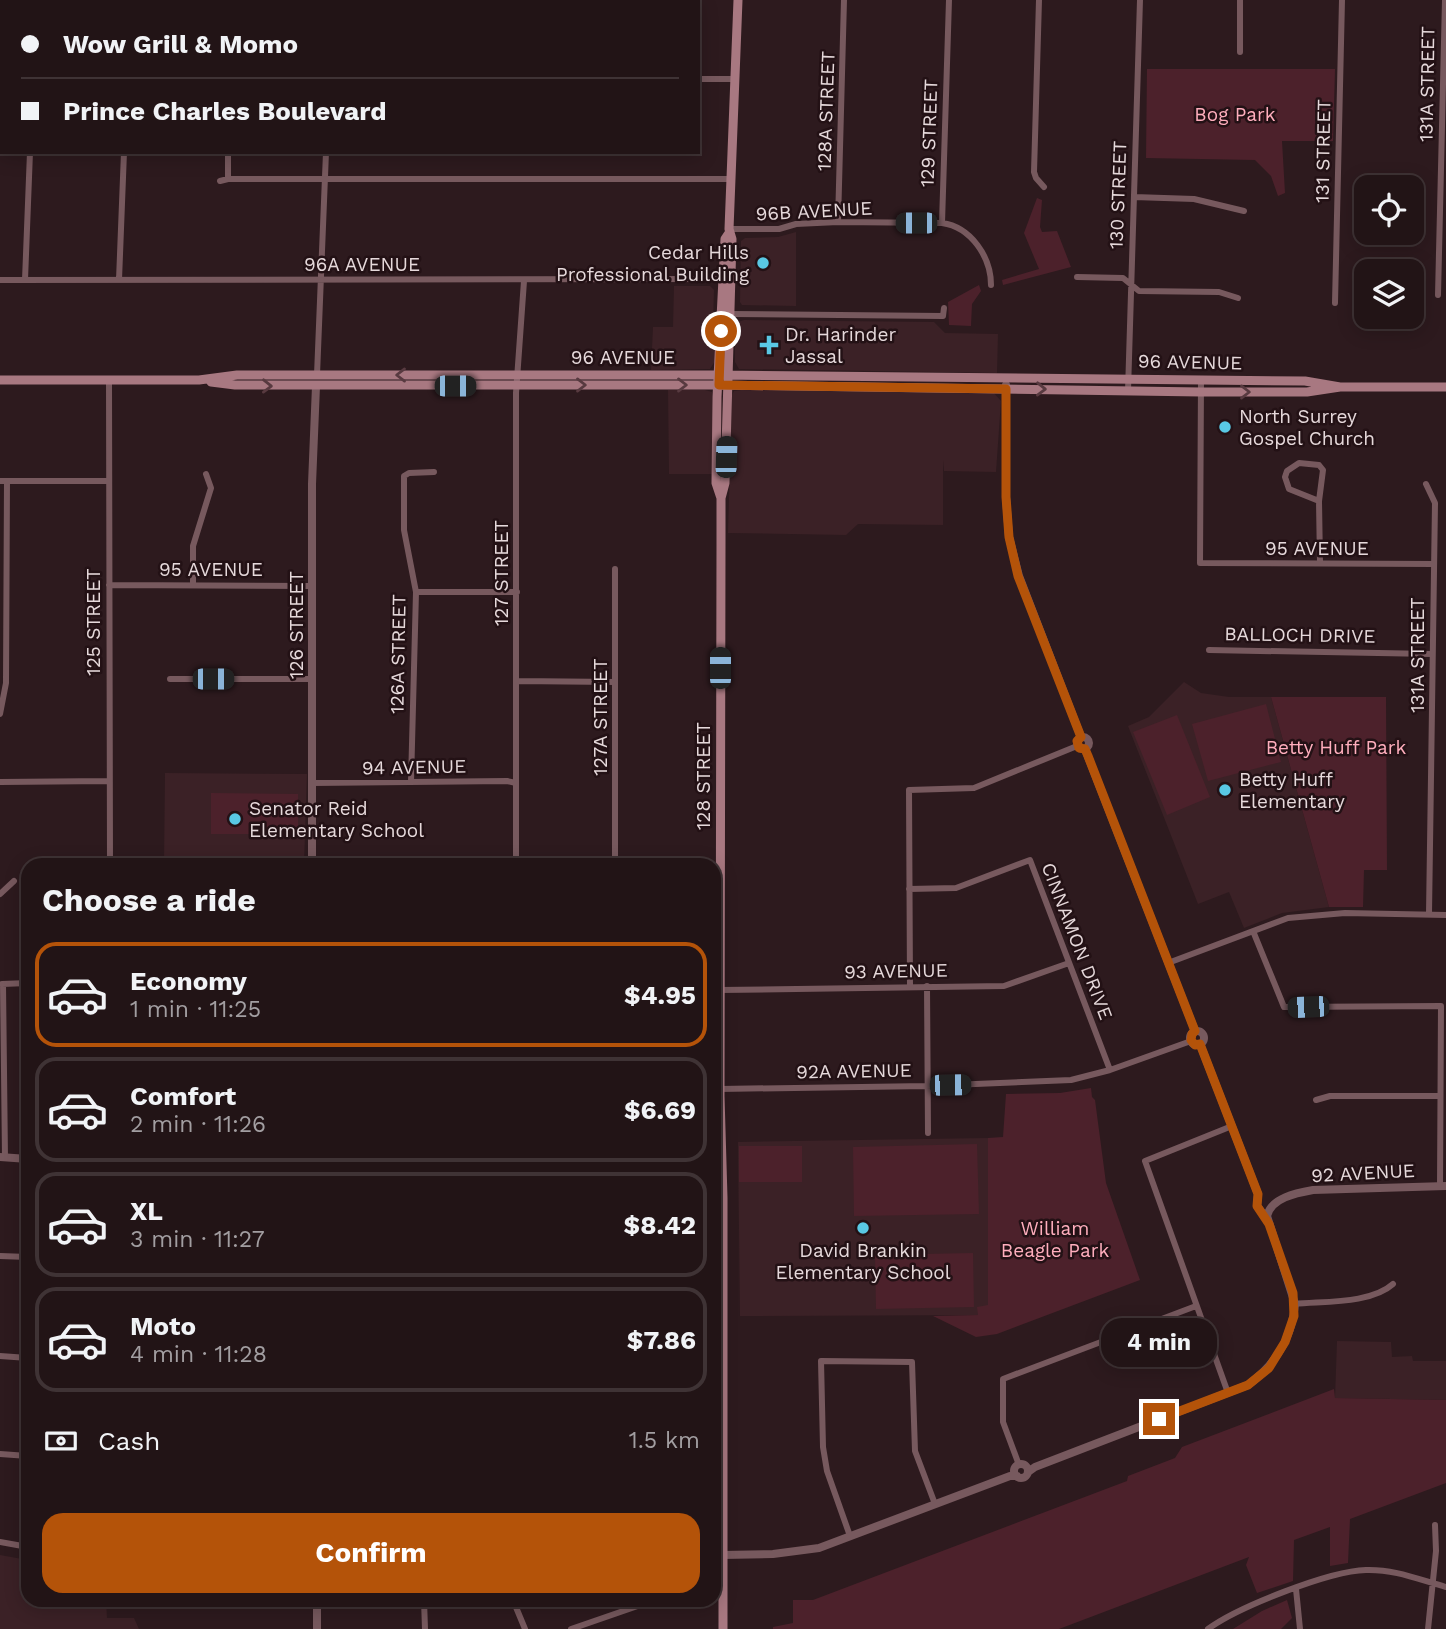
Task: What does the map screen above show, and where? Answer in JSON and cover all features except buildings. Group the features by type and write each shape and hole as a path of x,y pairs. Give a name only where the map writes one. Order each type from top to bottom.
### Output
{"main road":[{"name":"128 STREET","path":"720,858 721,498 716,483 730,314 732,239 729,231 738,0"},
{"name":"128 STREET","path":"724,380 724,239 729,231"},
{"name":"96 AVENUE","path":"0,380 199,380 237,375 518,380 903,377 1305,381 1340,387"},
{"path":"316,386 320,381 334,375"},
{"path":"850,387 870,377"},
{"path":"889,387 903,377"},
{"name":"96 AVENUE","path":"199,380 235,385 316,386 518,380"},
{"name":"96 AVENUE","path":"724,380 850,387 1201,392 1307,392 1340,387 1446,387"},
{"name":"128 STREET","path":"721,1540 722,1629"}],"street":[{"name":"128A STREET","path":"838,222 845,0"},
{"name":"129 STREET","path":"942,223 950,0"},
{"path":"1039,0 1034,172 1044,187"},
{"name":"130 STREET","path":"1128,391 1140,0"},
{"path":"1240,0 1240,52"},
{"name":"131 STREET","path":"1335,303 1342,0"},
{"name":"131A STREET","path":"1438,295 1444,0"},
{"path":"700,79 735,79"},
{"path":"26,279 30,154"},
{"path":"119,280 124,154"},
{"path":"228,154 224,180 732,179"},
{"path":"317,375 323,280 326,154"},
{"path":"1134,197 1194,199 1244,211"},
{"name":"96B AVENUE","path":"729,231 779,229 793,224 838,222 942,223"},
{"path":"942,223 958,227 971,237 988,265 991,285"},
{"path":"1077,277 1123,278 1139,290 1219,292 1238,298"},
{"name":"96A AVENUE","path":"0,280 723,279"},
{"name":"127 STREET","path":"516,858 518,380 524,281"},
{"path":"730,314 943,316 944,308"},
{"path":"722,1555 785,1553 819,1548 1228,1393 1248,1385 1273,1362 1290,1329 1294,1304 1264,1203 1196,1042 1203,1041 1203,1035 1195,1031 1081,744 1018,576 1009,537 1006,497 1006,378"},
{"name":"125 STREET","path":"109,380 110,858"},
{"path":"1201,380 1201,392"},
{"name":"126 STREET","path":"312,858 312,458 316,386"},
{"name":"95 AVENUE","path":"1201,392 1200,563 1434,564"},
{"path":"1319,500 1289,489 1285,477 1287,471 1299,463 1319,464 1323,470 1319,500 1320,564"},
{"name":"126A STREET","path":"411,782 416,592 404,530 404,476 409,472 434,472"},
{"path":"193,585 193,547 211,488 206,474"},
{"path":"0,714 6,683 3,481 109,481"},
{"name":"131A STREET","path":"1426,484 1435,503 1429,914"},
{"name":"127A STREET","path":"615,569 615,858"},
{"name":"95 AVENUE","path":"109,584 312,586"},
{"path":"416,592 517,593"},
{"name":"BALLOCH DRIVE","path":"1209,650 1432,654"},
{"path":"170,679 312,679"},
{"path":"517,681 615,682"},
{"path":"910,987 909,790 974,788 1081,744"},
{"path":"0,782 108,781"},
{"name":"94 AVENUE","path":"312,783 516,783"},
{"name":"CINNAMON DRIVE","path":"909,889 956,888 1030,860 1110,1070"},
{"path":"0,894 14,881"},
{"path":"1168,963 1288,918 1320,914 1446,915"},
{"path":"1254,931 1284,1007 1441,1006 1443,1186"},
{"name":"93 AVENUE","path":"721,990 1004,986 1069,962"},
{"path":"21,983 2,984 2,1158 21,1159"},
{"path":"928,986 928,1133"},
{"name":"92A AVENUE","path":"721,1089 1050,1082 1080,1079 1196,1042"},
{"path":"1315,1100 1330,1096 1440,1096"},
{"path":"1228,1393 1145,1161 1232,1126"},
{"name":"92 AVENUE","path":"1264,1203 1300,1192 1329,1188 1443,1186"},
{"path":"0,1256 21,1257"},
{"path":"1294,1304 1348,1300 1383,1293 1393,1284"},
{"path":"1021,1471 1003,1422 1003,1379 1196,1306"},
{"path":"0,1356 21,1358"},
{"path":"850,1536 825,1459 821,1361 912,1362 915,1451 934,1504"},
{"path":"0,1454 21,1456"},
{"path":"1428,1629 1436,1551 1435,1525"},
{"path":"0,1542 21,1546"},
{"path":"1208,1629 1231,1615 1340,1574 1366,1570 1401,1574 1446,1587"},
{"path":"1296,1589 1300,1629"},
{"path":"317,1607 317,1629"},
{"path":"424,1607 425,1629"},
{"path":"516,1607 525,1629"},
{"path":"571,1629 635,1607"}],"shaded area":[{"path":"796,232 796,306 742,305 741,241 745,238 778,237"},
{"path":"674,286 710,286 714,290 710,332 715,338 715,361 710,369 651,370 653,327 673,327"},
{"path":"738,322 934,322 945,333 998,334 997,373 739,369 735,362 735,328"},
{"path":"668,390 712,392 713,474 669,474"},
{"path":"734,391 993,392 1001,401 996,472 944,471 943,460 943,525 858,524 846,535 728,533 732,395"},
{"name":"Betty Huff Elementary","path":"1184,682 1201,693 1229,697 1271,697 1329,907 1282,913 1244,928 1229,892 1198,904 1128,726 1149,717"},
{"name":"Senator Reid Elementary School","path":"165,773 307,774 304,858 164,858"},
{"name":"David Brankin Elementary School","path":"988,1138 988,1315 740,1316 738,1142"},
{"path":"1337,1341 1391,1342 1392,1357 1412,1356 1413,1361 1446,1361 1446,1400 1335,1398"},
{"path":"0,1555 21,1559 21,1607 106,1607 107,1618 134,1618 139,1629 0,1629"}],"green space":[{"name":"Bog Park","path":"1147,69 1335,69 1333,141 1282,141 1285,193 1278,196 1271,176 1255,160 1146,158"},
{"path":"1037,198 1042,200 1042,232 1057,231 1071,267 1003,285 1002,280 1039,269 1024,233"},
{"path":"979,285 981,291 972,304 971,326 949,325 948,302"},
{"name":"Betty Huff Park","path":"1271,697 1386,697 1387,870 1364,870 1363,907 1329,907"},
{"path":"1266,704 1281,762 1208,781 1192,724"},
{"path":"1177,715 1210,797 1167,815 1133,732"},
{"path":"211,793 298,794 298,834 211,834"},
{"name":"William Beagle Park","path":"1091,1088 1106,1183 1140,1280 997,1334 976,1337 933,1316 978,1315 977,1307 988,1305 988,1138 1003,1137 1006,1094 1060,1093"},
{"path":"977,1144 979,1214 854,1216 853,1147"},
{"path":"739,1146 802,1146 802,1182 739,1182"},
{"path":"973,1253 974,1307 876,1309 875,1255"},
{"path":"1334,1389 1335,1398 1446,1400 1446,1483 1350,1519 1348,1563 1330,1566 1330,1527 1294,1540 1293,1581 1257,1593 1246,1565 1249,1557 1059,1629 773,1629 793,1623 793,1600 813,1600 1127,1481 1128,1476 1175,1458 1182,1447"},
{"path":"1287,1600 1292,1618 1281,1629 1233,1629 1262,1611"}],"place":[{"name":"Cedar Hills Professional Building","path":"763,263"},
{"name":"Dr. Harinder Jassal","path":"769,345"},
{"name":"North Surrey Gospel Church","path":"1225,427"},
{"name":"Betty Huff Elementary","path":"1225,790"},
{"name":"Senator Reid Elementary School","path":"235,819"},
{"name":"David Brankin Elementary School","path":"863,1228"}],"route":[{"path":"721,331 719,385 1006,389 1008,531 1018,576 1081,737 1077,739 1077,745 1085,749 1088,756 1195,1031 1191,1040 1195,1045 1200,1044 1258,1194 1257,1206 1269,1224 1293,1293 1294,1316 1290,1329 1278,1356 1269,1368 1248,1385 1159,1419"}]}
